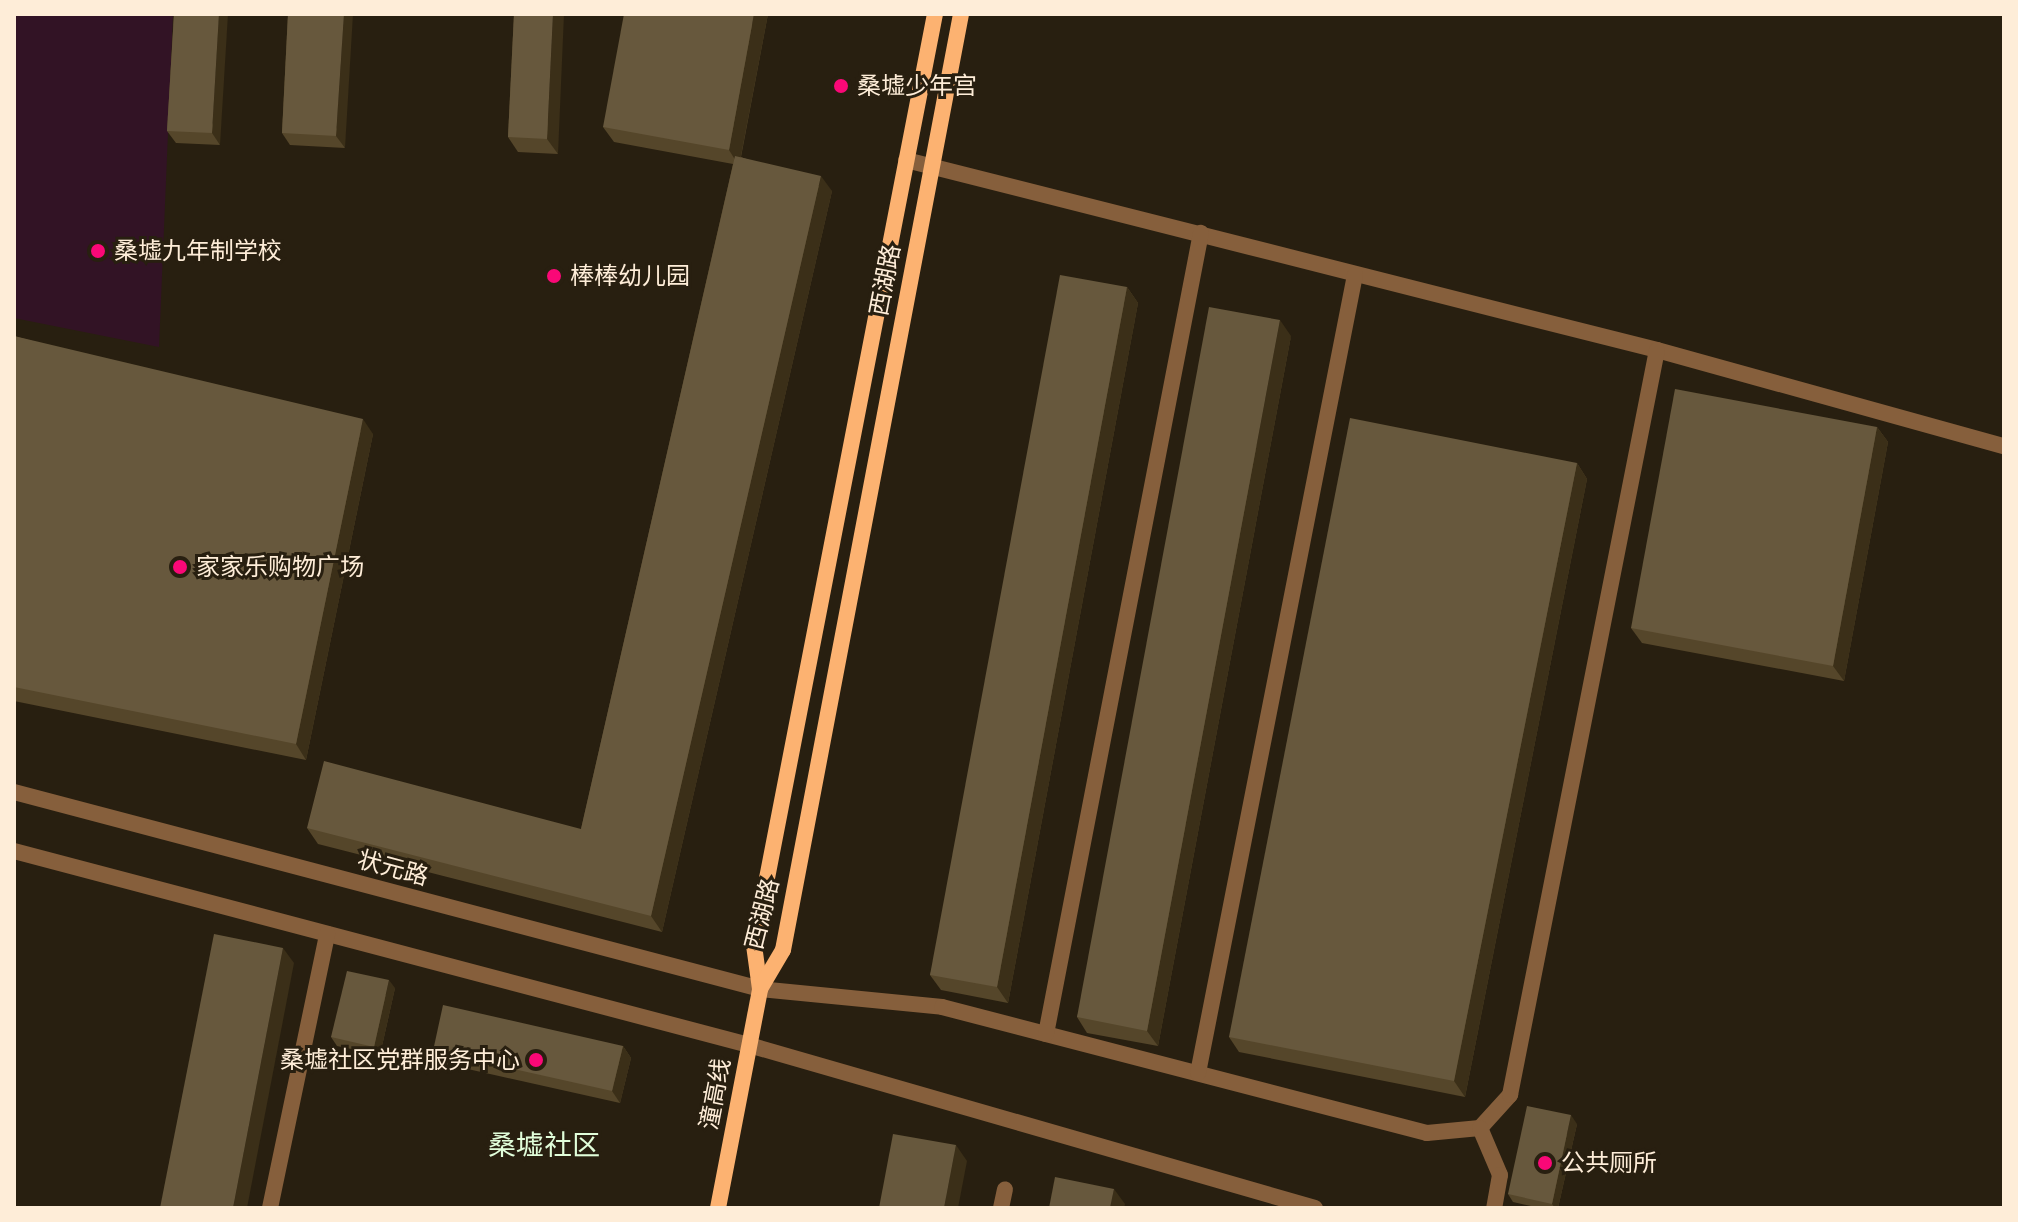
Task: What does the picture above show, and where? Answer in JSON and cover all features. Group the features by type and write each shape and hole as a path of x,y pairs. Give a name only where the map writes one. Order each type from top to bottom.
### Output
{"main road":[{"name":"西湖路","path":"760,989 754,945 935,14"},
{"name":"西湖路","path":"760,989 783,950 961,14"},
{"name":"潼高线","path":"718,1208 760,989"}],"street":[{"path":"906,160 1657,350 2004,446"},
{"path":"1046,1034 1201,233"},
{"path":"1198,1073 1355,275"},
{"path":"1494,1208 1500,1175 1480,1128 1510,1095 1657,350"},
{"name":"状元路","path":"14,792 760,989 942,1007 1427,1133 1480,1128"},
{"path":"14,851 749,1045 1315,1208"},
{"path":"270,1208 327,934"},
{"path":"1001,1208 1005,1189"}],"shaded area":[{"path":"14,14 173,14 159,347 14,318"}],"building":[{"path":"174,14 219,14 212,133 167,131"},
{"path":"288,14 344,14 336,136 282,133"},
{"path":"514,14 553,14 547,139 508,137"},
{"path":"624,14 754,14 729,150 603,127"},
{"path":"735,156 821,176 651,916 307,828 324,761 581,829"},
{"path":"1060,275 1127,287 997,987 930,975"},
{"path":"1209,307 1280,320 1147,1031 1077,1017"},
{"name":"家家乐购物广场","path":"14,336 363,419 296,744 14,687"},
{"path":"1675,389 1877,427 1833,666 1631,628"},
{"path":"1350,418 1577,463 1454,1081 1229,1037"},
{"path":"214,934 283,948 233,1208 160,1208"},
{"path":"347,971 389,980 374,1047 331,1037"},
{"name":"桑墟社区党群服务中心","path":"443,1005 623,1046 612,1091 433,1051"},
{"name":"公共厕所","path":"1527,1106 1571,1115 1552,1204 1508,1194"},
{"path":"893,1134 956,1145 944,1208 879,1208"},
{"path":"1055,1177 1114,1189 1110,1208 1049,1208"}],"place":[{"name":"桑墟少年宫","path":"841,86"},
{"name":"桑墟九年制学校","path":"98,251"},
{"name":"棒棒幼儿园","path":"554,276"},
{"name":"家家乐购物广场","path":"180,567"},
{"name":"桑墟社区党群服务中心","path":"536,1060"},
{"name":"公共厕所","path":"1545,1163"}],"district":[{"name":"桑墟社区","path":"544,1145"}]}
